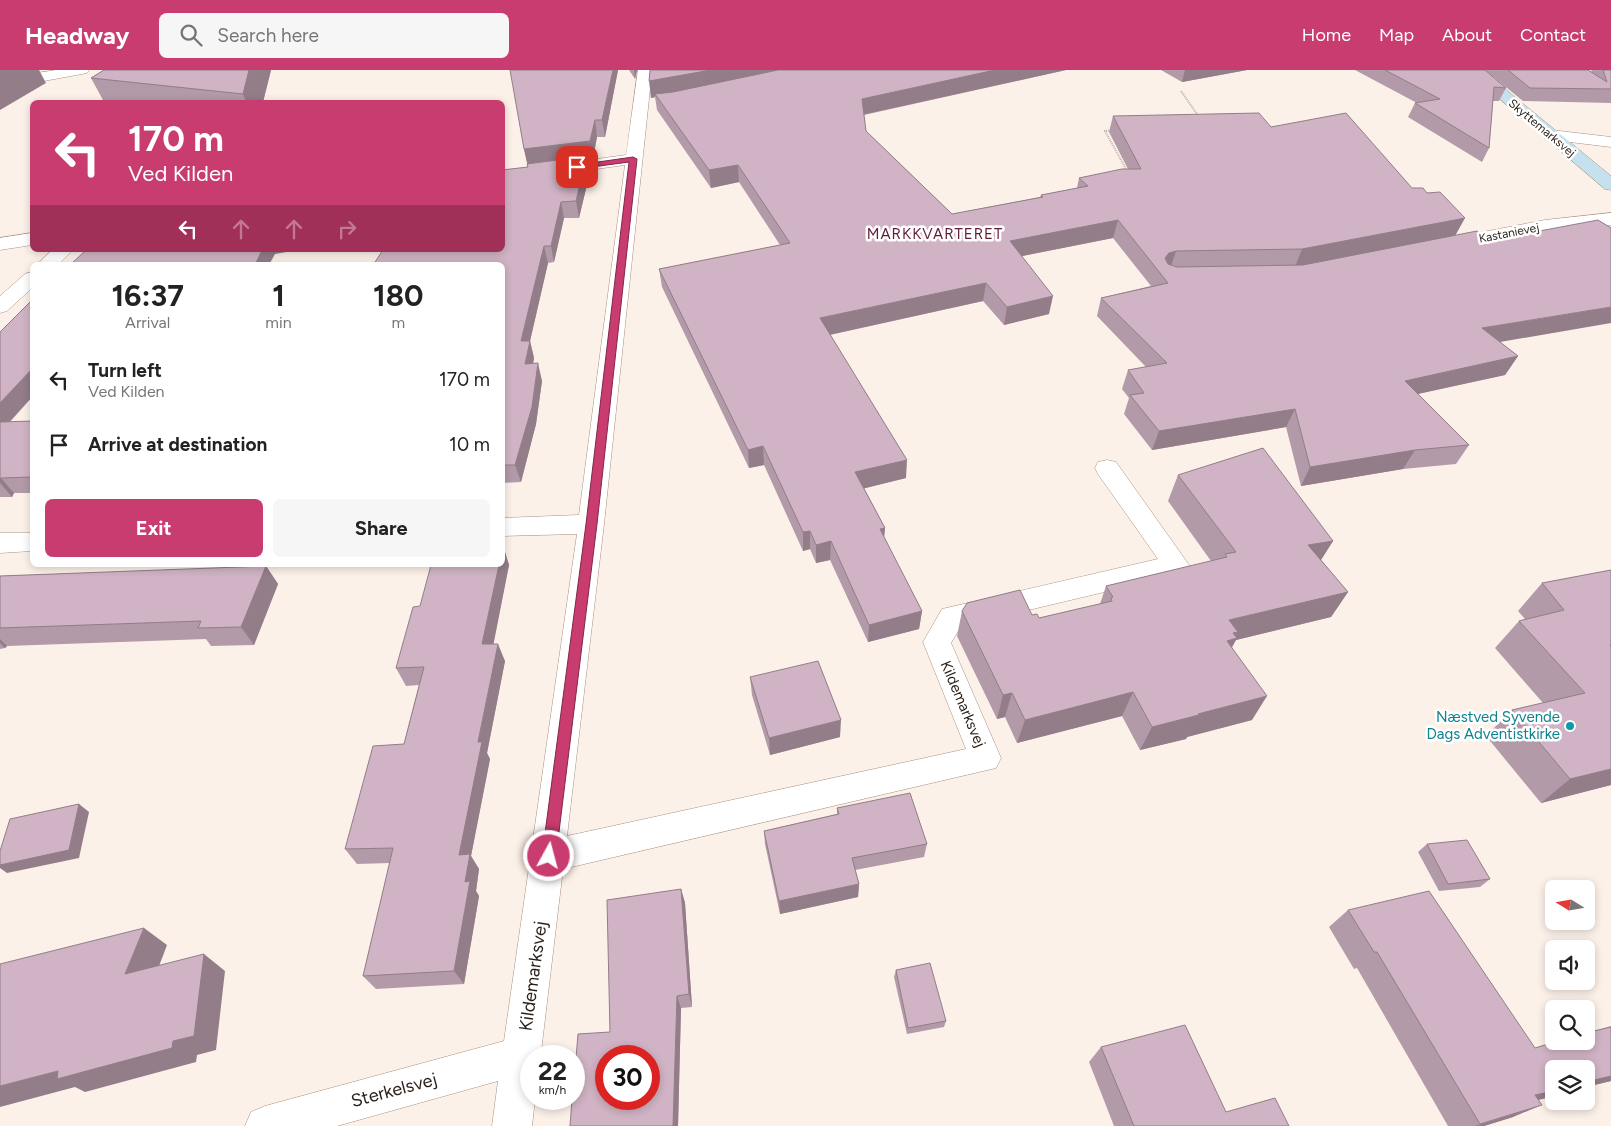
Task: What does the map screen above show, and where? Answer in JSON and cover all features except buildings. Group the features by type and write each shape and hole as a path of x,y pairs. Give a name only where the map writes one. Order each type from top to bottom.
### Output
{"street":[{"path":"0,84 82,70"},
{"name":"Kildemarksvej","path":"523,1045 591,524 633,159 650,104 645,70"},
{"name":"Skyttemarksvej","path":"1473,70 1611,185"},
{"path":"1551,135 1611,142"},
{"path":"505,177 633,159"},
{"name":"Kastanievej","path":"1432,248 1545,226 1611,219"},
{"path":"0,244 30,239"},
{"path":"50,262 61,252"},
{"path":"0,307 30,280"},
{"name":"Kildemarksvej","path":"549,856 985,758 937,642 952,617 1176,565 1107,468"},
{"path":"505,527 591,524"},
{"path":"0,543 30,542"},
{"name":"Sterkelsvej","path":"265,1126 520,1056"},
{"name":"Kildemarksvej","path":"512,1126 520,1069"}],"path":[{"path":"1181,91 1203,124"},
{"path":"1114,130 1105,131 1127,173"}],"place":[{"name":"Næstved Syvende Dags Adventistkirke","path":"1570,726"}],"district":[{"name":"MARKKVARTERET","path":"935,234"}],"route":[{"path":"549,856 591,524 633,159 577,167"}]}
